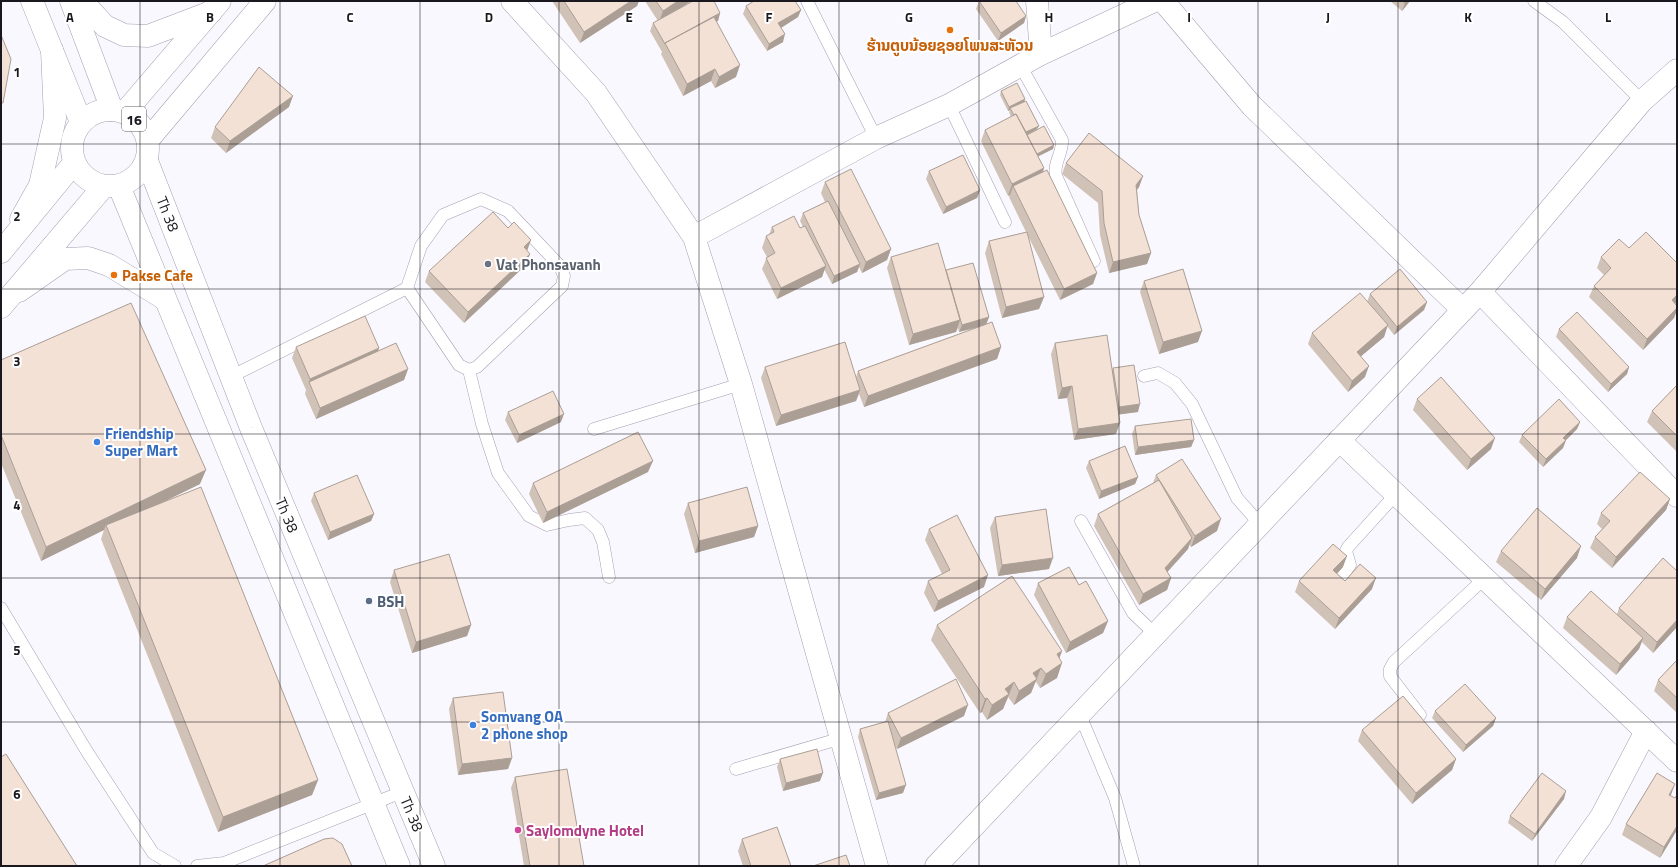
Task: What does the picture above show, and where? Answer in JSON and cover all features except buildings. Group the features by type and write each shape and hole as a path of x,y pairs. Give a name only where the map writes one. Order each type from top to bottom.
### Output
{"main road":[{"path":"32,1 81,122 72,142 74,163 86,178 111,186 131,181 141,172 147,162"},
{"path":"71,1 118,111"},
{"path":"82,1 105,26 124,35 148,36 215,6"},
{"name":"16","path":"148,140 266,1"},
{"path":"512,1 596,93 694,236 741,384 877,866"},
{"path":"1037,1 1041,54"},
{"path":"694,236 876,138 949,105 1041,54 1154,1"},
{"path":"1162,1 1252,106 1463,310"},
{"name":"16","path":"118,111 215,6"},
{"path":"5,247 40,185 49,148 55,118 52,50"},
{"path":"936,866 1080,716 1480,292 1642,101 1677,70"},
{"name":"16","path":"81,122 93,113 118,111 140,123 148,140 147,162"},
{"name":"Th 38","path":"147,162 232,376 251,428 434,866"},
{"path":"5,247 74,163"},
{"path":"4,303 111,186"},
{"name":"Th 38","path":"111,186 165,299 372,804 399,866"},
{"path":"4,303 65,259 88,258 109,265 165,299"},
{"path":"1480,292 1677,496"},
{"path":"223,441 251,428"},
{"path":"1339,440 1677,761"},
{"path":"1566,866 1601,817 1646,731"}],"lane":[{"path":"807,1 876,138"},
{"path":"1534,1 1563,22 1642,101"},
{"path":"1020,65 1062,140 1060,152 1054,169 1094,261"},
{"path":"949,105 1005,222"},
{"path":"232,376 407,288 421,246 443,214 482,199 508,211 560,266 564,276 562,286 477,367 469,370 459,365 407,288"},
{"path":"469,370 482,424 498,473 529,516 548,526 569,520 585,518 598,530 603,542 609,577"},
{"path":"1144,376 1158,373 1175,383 1192,404 1237,498 1260,524"},
{"path":"594,428 741,384"},
{"path":"1339,580 1350,565 1346,551 1348,547 1396,494"},
{"path":"1081,521 1133,613 1156,635"},
{"path":"1420,715 1390,676 1390,669 1394,662 1485,578"},
{"path":"1,608 86,750 153,853 175,866"},
{"path":"1080,716 1115,798 1134,866"},
{"path":"736,769 842,738"},
{"path":"196,866 224,863 402,792"}],"place":[{"name":"ຮ້ານຕູບນ້ອຍຊອຍໂພນສະຫັວນ","path":"950,30"},
{"name":"Vat Phonsavanh","path":"488,264"},
{"name":"Pakse Cafe","path":"114,275"},
{"name":"Friendship Super Mart","path":"97,442"},
{"name":"BSH","path":"369,601"},
{"name":"Somvang OA 2 phone shop","path":"473,725"},
{"name":"Saylomdyne Hotel","path":"518,830"}]}
